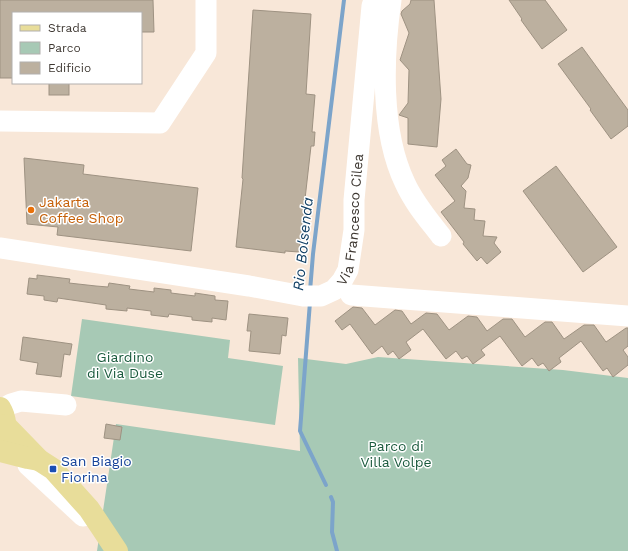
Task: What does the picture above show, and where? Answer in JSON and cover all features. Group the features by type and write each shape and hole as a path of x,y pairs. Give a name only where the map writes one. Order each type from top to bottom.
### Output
{"main road":[{"path":"2,421 34,459"},
{"path":"0,451 34,459 53,469 89,509 115,548"}],"street":[{"path":"0,121 160,123 206,53 206,0"},
{"name":"Via Francesco Cilea","path":"0,248 312,296 334,290 342,281 348,270 354,230 354,200 372,6 374,0"},
{"path":"391,0 388,21 386,64 387,113 394,151 405,183 420,209 441,236"},
{"path":"351,295 628,316"},
{"path":"2,421 11,404 22,401 66,406"}],"green space":[{"name":"Giardino di Via Duse","path":"82,319 230,340 228,358 283,366 275,425 71,396"},
{"name":"Parco di Villa Volpe","path":"378,357 563,370 628,378 628,551 97,551 116,424 300,451 298,358 346,364"}],"building":[{"path":"0,0 153,0 154,32 142,32 142,12 12,12 12,78 0,78"},
{"path":"411,0 434,0 441,99 437,147 408,144 408,118 399,115 408,103 409,70 400,60 409,33 401,14 402,11 410,4"},
{"path":"509,0 545,0 567,30 542,49 521,20 522,19"},
{"path":"253,10 311,14 306,94 315,95 312,132 315,132 314,146 311,146 299,252 285,251 285,253 236,247 243,179"},
{"path":"582,47 628,110 628,126 611,139 558,64"},
{"path":"49,84 69,84 69,95 49,95"},
{"path":"456,149 467,164 471,165 468,178 461,186 466,191 464,208 475,209 474,220 485,221 483,236 497,237 494,243 501,252 487,264 481,257 477,261 463,244 464,242 441,212 455,201 435,175 446,166 442,160"},
{"path":"24,158 84,165 83,174 198,188 191,251 57,235 58,227 27,224"},
{"path":"556,166 617,247 583,272 523,191"},
{"path":"37,275 70,279 69,283 108,287 109,283 130,286 129,289 154,292 154,288 171,290 171,293 195,296 195,293 215,296 215,300 228,301 226,320 212,318 212,322 192,320 192,317 169,314 168,317 151,315 151,311 127,308 127,311 106,309 106,305 58,298 57,302 44,300 44,296 27,294 29,278 37,279"},
{"path":"353,307 362,308 375,325 395,310 402,311 411,324 426,313 437,314 449,330 468,316 477,317 487,331 503,319 512,319 525,337 545,322 552,322 564,339 584,325 594,325 606,342 628,328 628,346 623,350 628,357 628,365 613,377 607,368 603,371 581,341 559,358 561,362 549,371 543,363 538,366 532,358 522,366 500,336 481,350 485,355 473,364 467,356 462,359 456,351 446,359 423,329 406,342 411,350 399,359 393,351 388,355 382,346 372,354 350,324 342,330 335,321"},
{"path":"249,314 288,318 286,336 282,335 280,354 249,351 251,331 247,331"},
{"path":"23,337 72,344 70,355 64,354 61,377 36,374 38,363 20,360"},
{"path":"106,424 122,427 120,440 104,438"}],"waterway":[{"name":"Rio Bolsenda","path":"310,291 313,254 344,0"},
{"name":"Rio Bolsenda","path":"310,302 300,431 326,485"},
{"name":"Rio Bolsenda","path":"331,497 333,502 332,532 337,551"}],"place":[{"name":"Jakarta Coffee Shop","path":"31,210"},
{"name":"San Biagio Fiorina","path":"53,469"}]}
